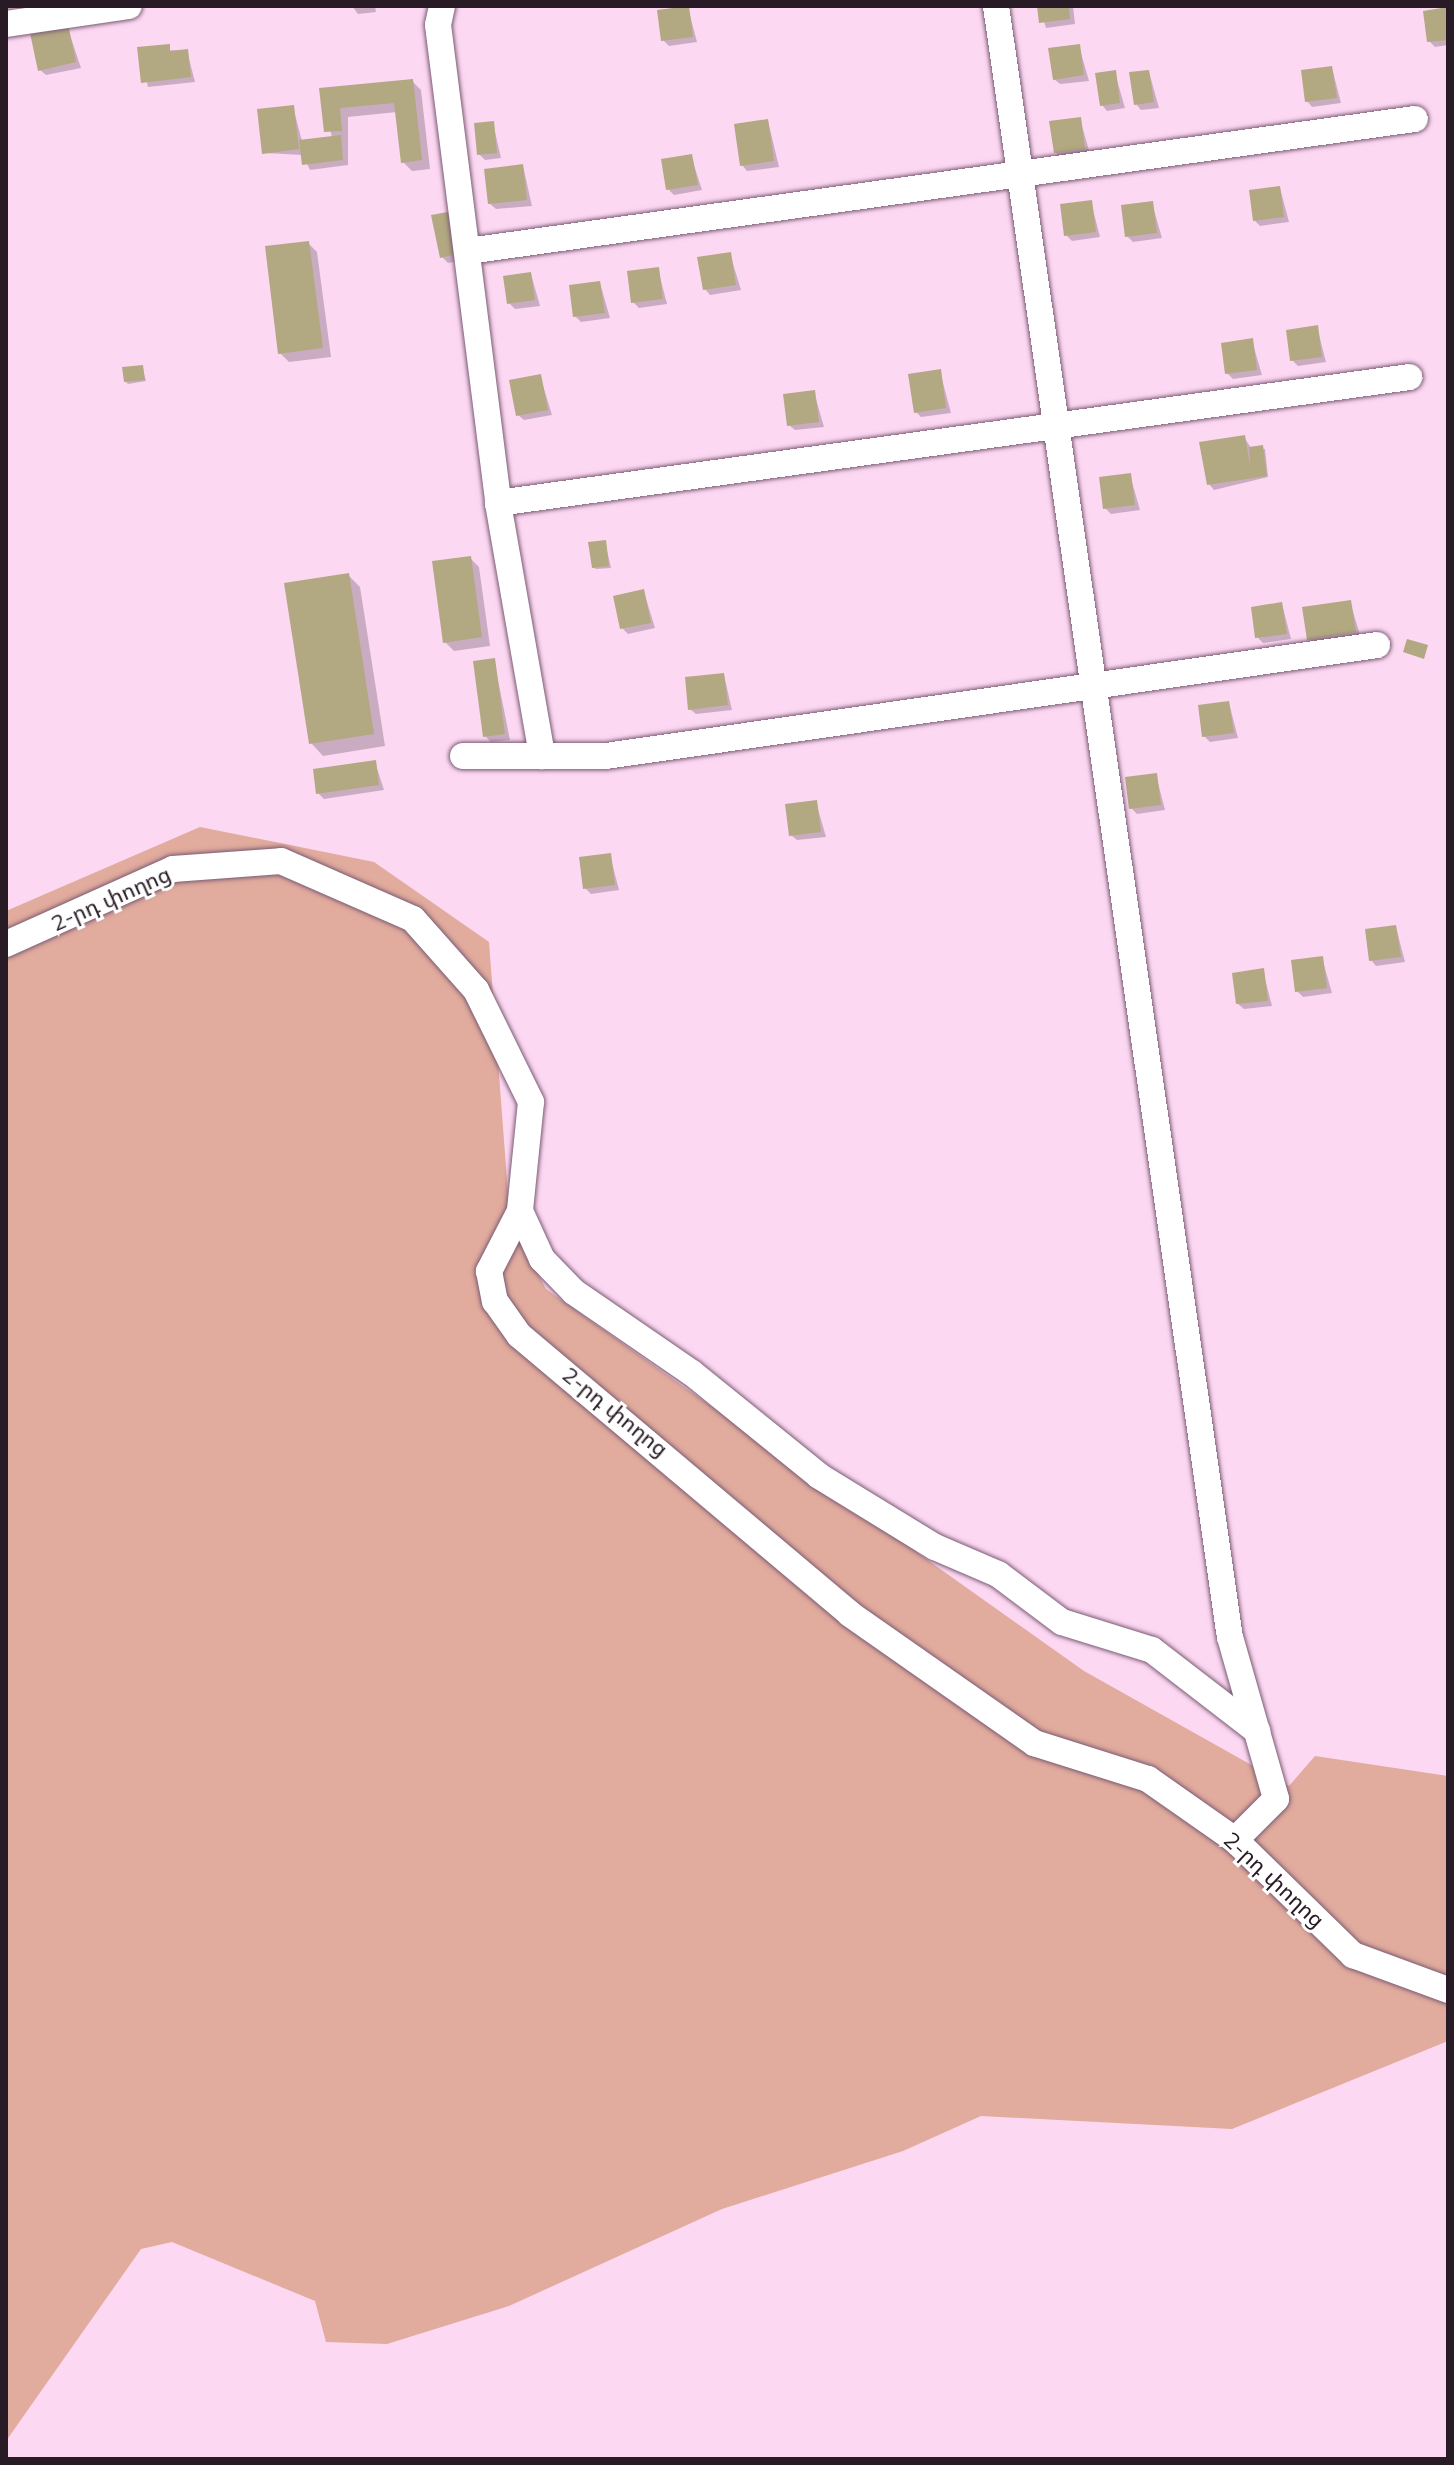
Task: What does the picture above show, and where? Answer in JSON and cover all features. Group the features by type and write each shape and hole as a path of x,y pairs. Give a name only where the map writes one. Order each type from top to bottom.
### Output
{"street":[{"path":"6,24 129,6"},
{"path":"442,6 438,25 498,503 542,756"},
{"path":"996,6 1017,178 1230,1637 1276,1799 1235,1840"},
{"path":"468,251 1017,178 1415,119"},
{"path":"498,503 1055,431 1409,377"},
{"path":"463,756 606,756 1377,645"},
{"name":"2-րդ փողոց","path":"6,944 173,869 281,861 413,919 476,990 531,1102 520,1211 489,1271 495,1301 519,1335 850,1614 1034,1743 1148,1779 1235,1840 1353,1955 1448,1990"},
{"path":"520,1211 542,1259 574,1292 692,1373 819,1476 935,1547 998,1574 1062,1622 1152,1650 1257,1731"}],"shaded area":[{"path":"200,827 374,862 489,942 510,1220 546,1289 1084,1671 1289,1786 1315,1756 1448,1776 1448,2041 1232,2129 981,2116 903,2151 722,2209 509,2306 387,2344 326,2342 315,2301 172,2242 141,2249 6,2441 6,911"}],"building":[{"path":"689,6 693,37 661,41 657,10"},
{"path":"1037,6 1069,6 1070,19 1039,23"},
{"path":"1448,7 1448,40 1427,42 1423,11"},
{"path":"68,24 76,62 38,71 30,33"},
{"path":"170,44 170,51 188,49 191,77 141,83 137,47"},
{"path":"1080,44 1084,75 1053,80 1048,48"},
{"path":"1332,66 1337,98 1305,102 1301,70"},
{"path":"1116,70 1120,103 1100,106 1095,73"},
{"path":"1149,70 1154,102 1134,105 1129,72"},
{"path":"413,79 422,160 401,163 394,103 340,108 342,131 324,132 319,88"},
{"path":"294,105 299,149 262,154 257,109"},
{"path":"1081,117 1085,149 1054,153 1049,121"},
{"path":"768,119 774,161 740,166 734,124"},
{"path":"494,121 497,153 477,155 474,123"},
{"path":"341,135 343,160 302,165 299,140"},
{"path":"692,154 698,185 666,190 661,159"},
{"path":"523,164 527,200 488,204 484,169"},
{"path":"1280,186 1284,217 1253,221 1249,190"},
{"path":"1092,200 1096,232 1064,236 1060,204"},
{"path":"1153,201 1157,233 1125,237 1121,205"},
{"path":"448,212 457,254 440,258 431,215"},
{"path":"309,241 323,348 278,354 265,246"},
{"path":"731,252 736,285 703,290 697,257"},
{"path":"659,267 663,299 631,303 627,271"},
{"path":"531,272 535,300 507,304 503,276"},
{"path":"600,281 605,313 573,317 569,285"},
{"path":"1318,325 1322,357 1290,361 1286,330"},
{"path":"1253,338 1257,370 1225,374 1221,343"},
{"path":"143,365 145,380 124,382 122,367"},
{"path":"941,369 946,408 914,413 908,374"},
{"path":"541,374 548,410 516,416 509,380"},
{"path":"815,390 819,422 787,426 783,394"},
{"path":"1245,435 1250,466 1249,447 1263,445 1267,476 1207,485 1199,442"},
{"path":"1131,473 1135,505 1103,509 1099,477"},
{"path":"606,540 609,566 592,568 588,542"},
{"path":"471,556 482,637 443,643 432,561"},
{"path":"349,573 374,734 309,744 284,583"},
{"path":"644,589 651,623 620,629 613,596"},
{"path":"1351,600 1356,632 1307,640 1302,607"},
{"path":"1282,602 1287,634 1255,638 1251,607"},
{"path":"1407,639 1428,645 1424,659 1403,652"},
{"path":"495,658 505,734 483,737 473,661"},
{"path":"724,673 728,705 688,710 685,677"},
{"path":"1229,701 1234,733 1202,737 1198,705"},
{"path":"376,760 379,785 316,794 313,769"},
{"path":"1157,773 1161,805 1129,809 1125,777"},
{"path":"817,800 821,832 789,836 785,804"},
{"path":"611,853 615,885 583,889 579,857"},
{"path":"1396,925 1401,957 1369,961 1365,929"},
{"path":"1323,956 1327,988 1295,992 1291,960"},
{"path":"1264,968 1268,1001 1236,1004 1232,973"}]}
